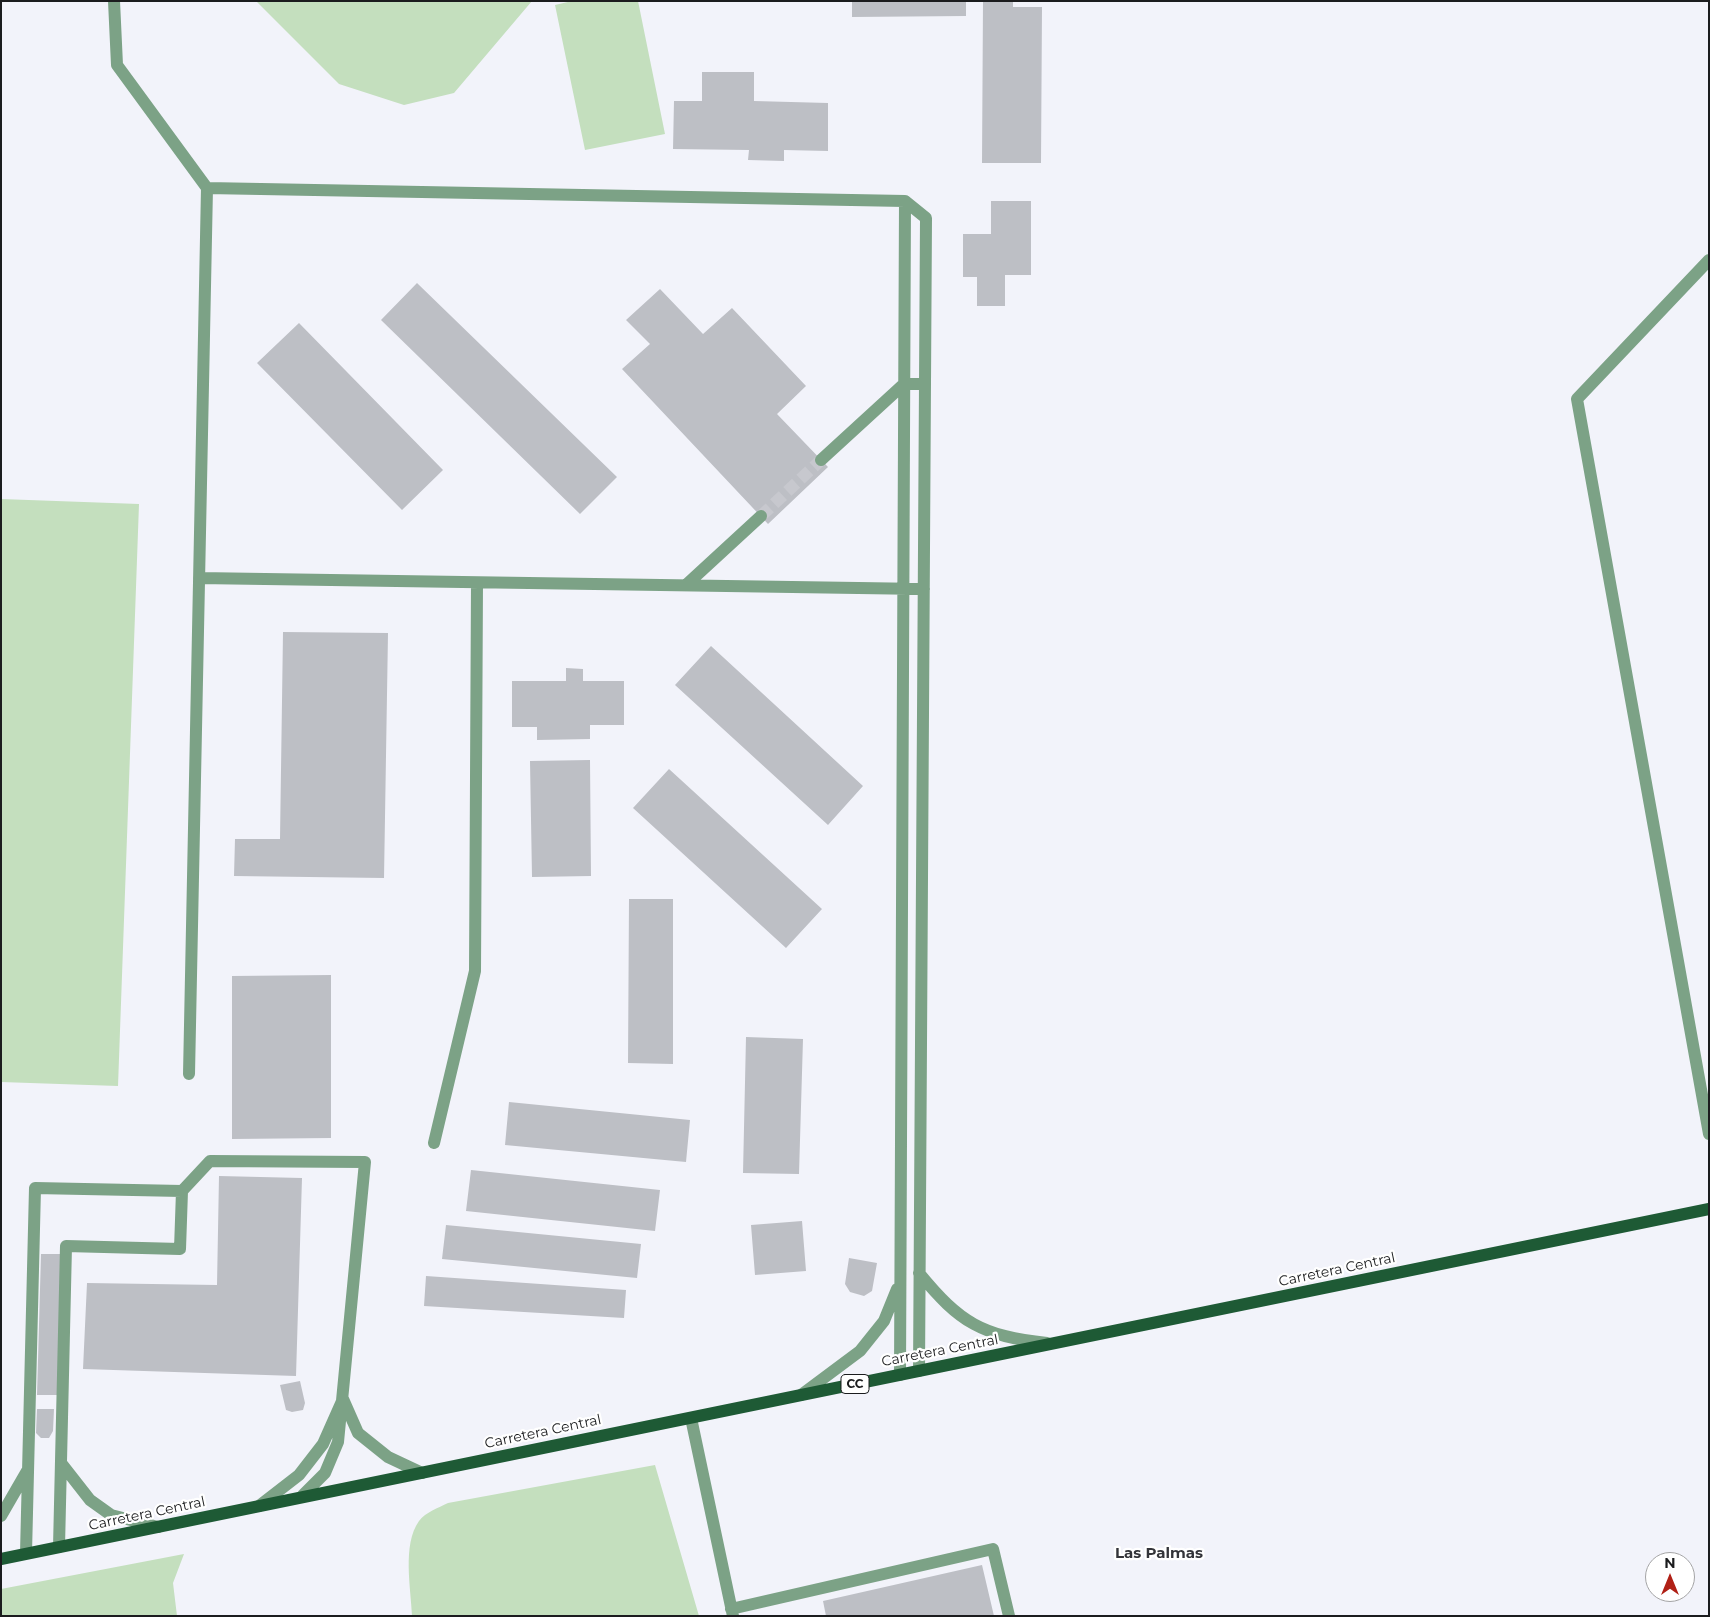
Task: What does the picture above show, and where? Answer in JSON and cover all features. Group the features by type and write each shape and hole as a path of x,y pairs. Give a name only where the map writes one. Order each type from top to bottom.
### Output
{"main road":[{"name":"Carretera Central","path":"1,1559 259,1506 303,1495 691,1418 1709,1209"}],"street":[{"path":"114,1 117,65 207,188 189,1074"},
{"path":"207,188 905,201 926,218 919,1371"},
{"path":"900,1375 905,201"},
{"path":"1709,260 1577,399 1709,1134"},
{"path":"821,460 904,384 925,384"},
{"path":"686,585 761,516"},
{"path":"199,578 924,589"},
{"path":"434,1143 475,971 477,583"},
{"path":"59,1547 66,1246 180,1249 182,1191 210,1161 365,1162 338,1442 325,1472 303,1495"},
{"path":"26,1553 35,1188 182,1191"},
{"path":"919,1272 943,1302 979,1329 1018,1340 1052,1344"},
{"path":"801,1395 860,1351 884,1321 900,1282"},
{"path":"343,1399 358,1433 388,1457 422,1472"},
{"path":"259,1506 299,1475 323,1444 343,1399"},
{"path":"691,1418 732,1612 993,1549 1009,1616"},
{"path":"61,1464 90,1500 112,1514 158,1527"},
{"path":"1,1516 28,1469"}],"green space":[{"path":"256,1 532,1 454,93 404,105 339,84"},
{"path":"572,1 638,1 665,134 585,150 555,5"},
{"path":"1,499 139,504 118,1086 1,1082"},
{"path":"655,1465 699,1616 412,1616 409,1554 414,1531 419,1521 429,1513 448,1503"},
{"path":"184,1554 173,1583 177,1616 1,1616 1,1589"}],"building":[{"path":"852,1 966,1 966,16 852,17"},
{"path":"983,1 1013,1 1013,7 1042,7 1041,163 982,163"},
{"path":"702,72 754,72 754,101 828,103 828,151 784,150 784,161 748,160 749,150 673,149 674,101 702,101"},
{"path":"991,201 1031,201 1031,275 1005,275 1005,306 977,306 977,277 963,277 963,234 991,234"},
{"path":"417,283 617,477 580,514 381,320"},
{"path":"660,289 703,334 732,308 806,386 777,414 828,467 768,524 622,369 650,344 626,320"},
{"path":"299,323 443,470 402,510 257,363"},
{"path":"283,632 388,633 384,878 234,876 235,839 280,839"},
{"path":"711,646 863,786 828,825 675,685"},
{"path":"566,668 583,669 583,681 624,681 624,725 590,725 590,739 537,740 537,727 512,727 512,681 566,681"},
{"path":"590,760 591,876 532,877 530,761"},
{"path":"669,769 822,909 786,948 633,808"},
{"path":"629,899 673,899 673,1064 628,1063"},
{"path":"331,975 331,1138 232,1139 232,976"},
{"path":"746,1037 803,1039 799,1174 743,1173"},
{"path":"509,1102 690,1120 686,1162 505,1145"},
{"path":"471,1170 660,1190 655,1231 466,1211"},
{"path":"219,1176 302,1178 296,1376 83,1369 87,1283 217,1285"},
{"path":"802,1221 806,1271 755,1275 751,1225"},
{"path":"446,1225 641,1244 637,1278 442,1259"},
{"path":"41,1254 63,1254 59,1395 37,1395"},
{"path":"849,1258 877,1263 872,1291 864,1296 850,1292 845,1284"},
{"path":"426,1276 626,1290 624,1318 424,1306"},
{"path":"300,1381 305,1403 303,1410 292,1412 286,1410 280,1385"},
{"path":"37,1409 54,1409 53,1431 49,1438 41,1438 36,1433"},
{"path":"982,1565 994,1616 826,1616 823,1601"}],"tunnel":[{"path":"761,516 821,460"}],"district":[{"name":"Las Palmas","path":"1159,1554"}]}
